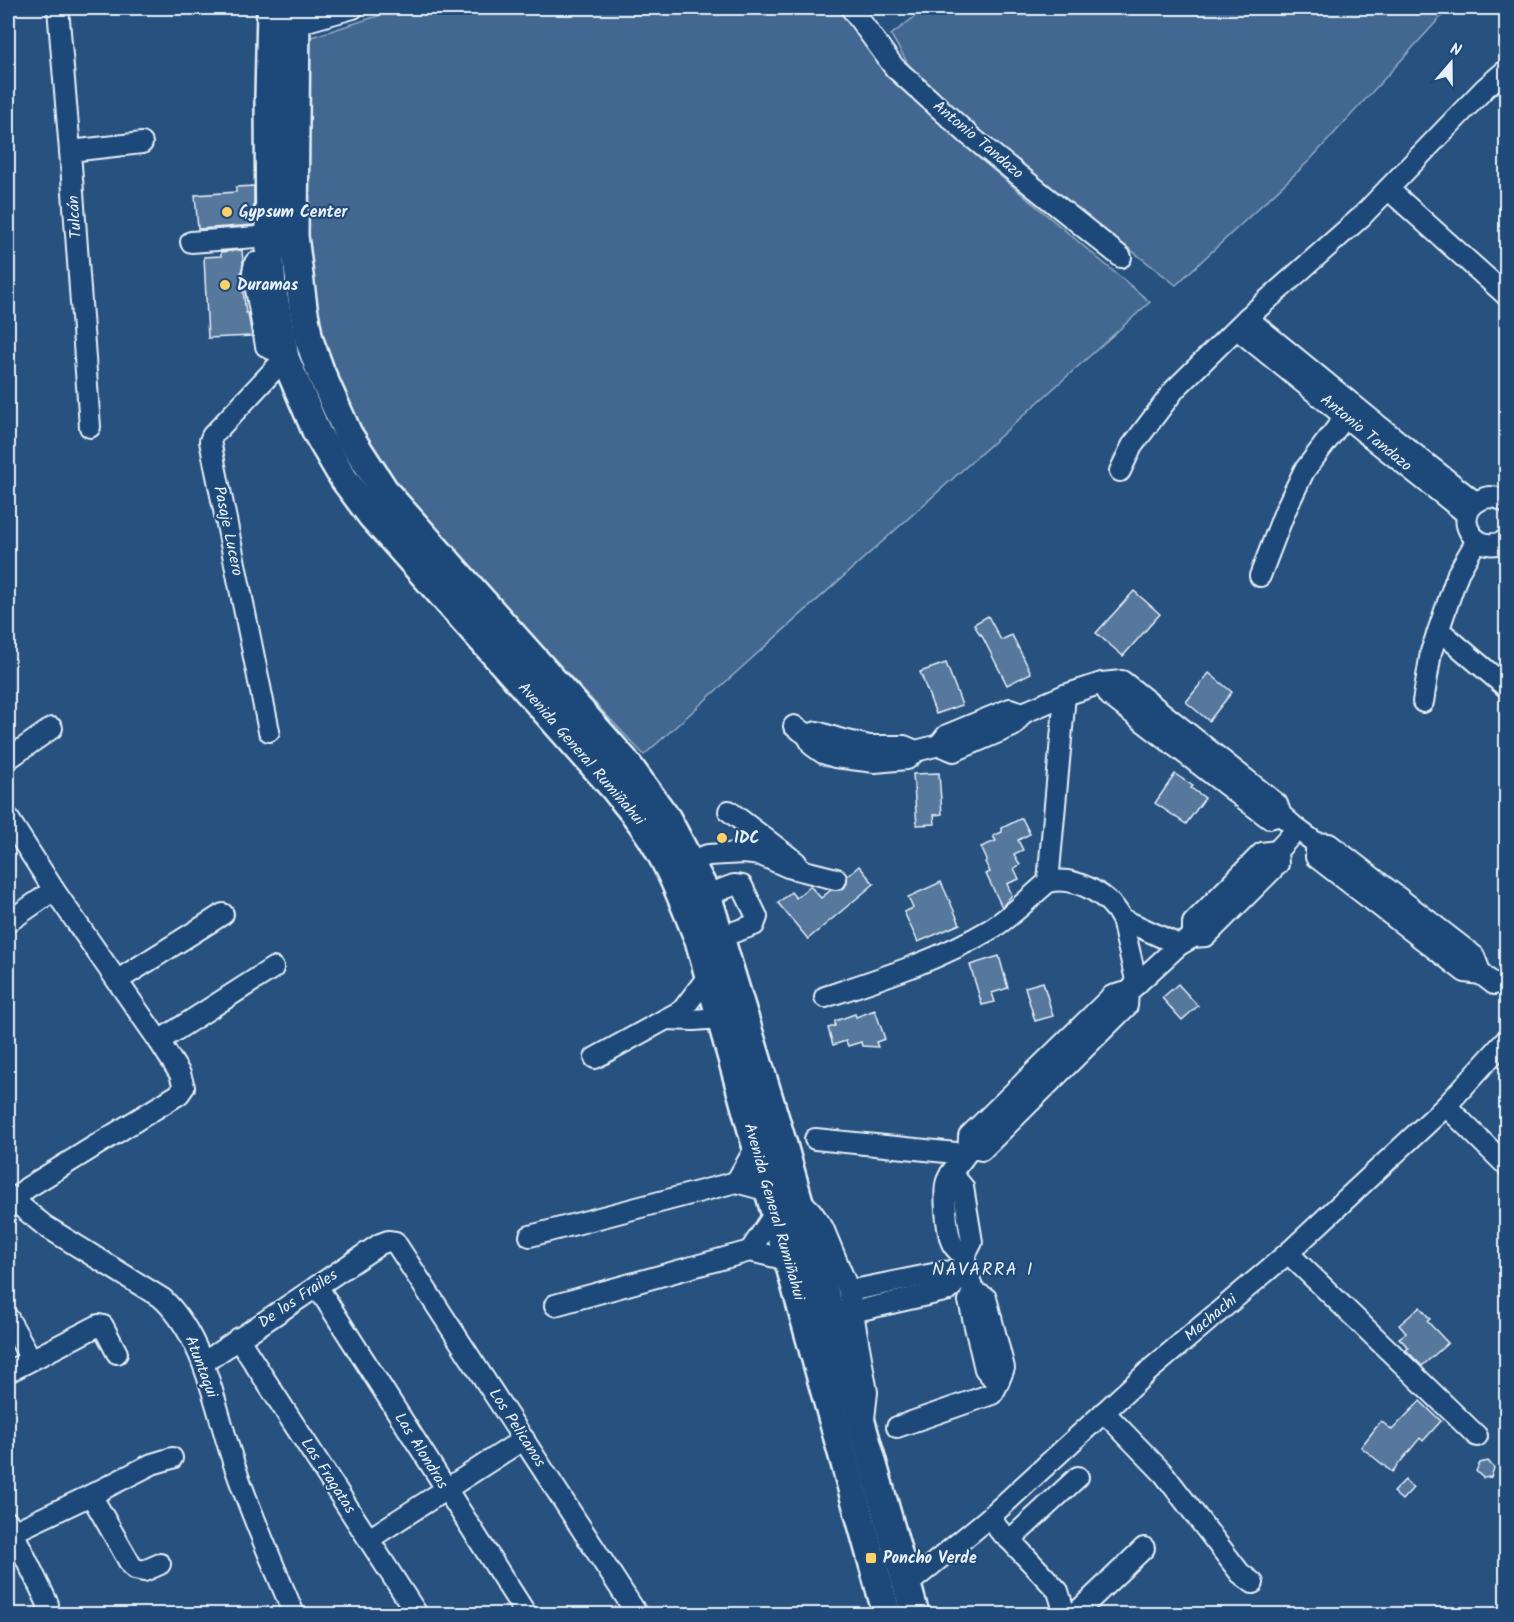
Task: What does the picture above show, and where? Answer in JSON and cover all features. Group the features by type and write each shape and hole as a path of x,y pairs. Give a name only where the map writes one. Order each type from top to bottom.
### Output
{"highway":[{"name":"Avenida General Rumiñahui","path":"271,8 270,248 272,285 284,354 317,433 344,479 371,515 614,788 644,826 658,849 699,940 887,1614"},
{"name":"Avenida General Rumiñahui","path":"296,16 294,236 309,340 321,373 348,434 386,493 624,760 667,819 707,895 798,1198 915,1614"}],"street":[{"name":"Tulcán","path":"58,8 90,427"},
{"path":"296,16 353,8"},
{"name":"Antonio Tandazo","path":"851,8 894,67 970,136 1121,256"},
{"path":"1120,471 1132,446 1175,389 1242,323 1361,217 1485,88 1506,70"},
{"path":"70,151 142,143"},
{"path":"1388,189 1506,295"},
{"path":"191,242 270,248"},
{"name":"Antonio Tandazo","path":"1242,323 1471,508"},
{"name":"Pasaje Lucero","path":"269,731 210,441 284,354"},
{"path":"1260,576 1285,511 1304,471 1349,411"},
{"path":"1505,495 1483,498 1471,508 1468,529 1471,535 1484,544 1500,544 1506,540"},
{"path":"1423,702 1431,652 1458,573 1477,540"},
{"path":"1439,630 1506,687"},
{"path":"800,731 817,732 869,746 904,746 916,751 939,745 954,751 1013,726 1023,712 1102,682 1110,696 1269,818 1281,815 1316,843 1316,857 1465,972 1488,979"},
{"path":"1048,882 1065,695"},
{"path":"8,759 52,728"},
{"path":"729,811 810,873"},
{"path":"8,818 54,890 159,1041 184,1084 179,1094 10,1198"},
{"path":"897,1427 992,1394 995,1392 1004,1368 986,1298 973,1292 965,1264 952,1244 945,1209 945,1187 951,1173 968,1150 969,1136 1112,996 1132,988 1186,941 1193,923 1262,853 1277,851 1297,829"},
{"path":"690,861 708,855 744,853 761,855 788,867 836,879"},
{"path":"825,997 898,973 947,952 993,928 1048,882 1058,879 1094,890 1111,905 1122,919 1132,988"},
{"path":"707,895 735,885 742,886 757,917 754,925 720,937"},
{"path":"8,922 54,890"},
{"path":"118,980 223,914"},
{"path":"1122,919 1186,941"},
{"path":"159,1041 273,968"},
{"path":"595,1058 684,1008 709,975"},
{"path":"666,1019 720,1018"},
{"name":"Machachi","path":"906,1586 990,1517 1151,1369 1288,1253 1446,1106 1506,1040"},
{"path":"1446,1106 1506,1165"},
{"path":"815,1139 968,1150"},
{"path":"736,1182 756,1147"},
{"path":"530,1236 736,1182 772,1202 750,1251"},
{"name":"Atuntaqui","path":"10,1198 54,1231 163,1299 175,1310 203,1363 236,1469 294,1614"},
{"path":"798,1198 823,1228 849,1291 867,1392 862,1427"},
{"name":"De los Frailes","path":"203,1363 380,1244 388,1240 396,1242"},
{"name":"Los Pelicanos","path":"396,1242 637,1614"},
{"path":"555,1305 750,1251 788,1260"},
{"path":"1288,1253 1477,1436"},
{"path":"849,1291 873,1288 943,1272 965,1264"},
{"path":"852,1312 949,1290 965,1264"},
{"name":"Las Alondras","path":"317,1286 526,1614"},
{"path":"8,1318 32,1359"},
{"path":"8,1372 101,1324 117,1353"},
{"name":"Las Fragatas","path":"238,1338 417,1614"},
{"path":"1104,1412 1164,1474 1240,1573 1253,1583"},
{"path":"369,1539 524,1439"},
{"path":"47,1614 48,1604 10,1527 91,1495 152,1464 172,1458"},
{"path":"1010,1540 1078,1477"},
{"path":"91,1495 131,1565 144,1571 160,1564"},
{"path":"990,1517 999,1530 1058,1591 1065,1614"},
{"path":"1075,1614 1144,1548"}],"shaded area":[{"path":"403,8 839,8 890,79 967,148 1150,302 644,755 459,558 381,463 346,404 322,337 308,269 304,195 308,38"},
{"path":"926,8 1449,8 1309,161 1176,285 979,132 908,64 891,35"}],"building":[{"name":"Gypsum Center","path":"254,186 254,225 198,229 195,195 236,192 236,187"},
{"name":"Duramas","path":"242,250 241,274 246,313 248,313 252,336 208,338 204,257 221,256 221,252"},
{"path":"1134,591 1160,614 1123,656 1096,633"},
{"path":"988,616 1001,640 1012,635 1031,673 1007,685 974,624"},
{"path":"946,663 962,705 936,714 920,672"},
{"path":"1209,673 1232,692 1209,721 1186,702"},
{"path":"939,773 942,814 934,815 935,824 917,825 913,774"},
{"path":"1175,774 1193,786 1191,788 1205,798 1186,824 1155,803"},
{"path":"1022,818 1030,834 1018,840 1023,850 1014,854 1020,865 1014,868 1019,879 1007,884 1012,895 1002,907 986,874 990,872 981,847 996,841 993,836 1002,832 1002,828"},
{"path":"859,866 874,884 808,939 778,903 791,892 796,898 810,886 821,898 831,890 840,890 845,887 847,876"},
{"path":"941,882 960,924 918,942 904,912 913,908 908,897"},
{"path":"999,956 1008,988 992,993 995,1002 982,1005 970,965"},
{"path":"1043,982 1053,1016 1035,1021 1025,987"},
{"path":"1178,984 1198,1006 1182,1020 1162,998"},
{"path":"875,1010 885,1039 876,1042 878,1047 862,1046 861,1042 848,1046 846,1041 833,1045 828,1028 835,1026 835,1021"},
{"path":"1420,1307 1430,1319 1427,1321 1448,1343 1422,1366 1406,1350 1409,1348 1399,1338 1406,1333 1399,1325"},
{"path":"1420,1401 1441,1421 1423,1441 1420,1438 1392,1472 1361,1447 1381,1421 1392,1430"},
{"path":"1488,1461 1494,1468 1491,1477 1483,1478 1476,1471 1480,1463"},
{"path":"1405,1480 1413,1488 1402,1500 1393,1492"}],"place":[{"name":"Gypsum Center","path":"227,212"},
{"name":"Duramas","path":"225,285"},
{"name":"IDC","path":"722,838"},
{"name":"Poncho Verde","path":"871,1558"}],"district":[{"name":"NAVARRA I","path":"983,1270"}]}
